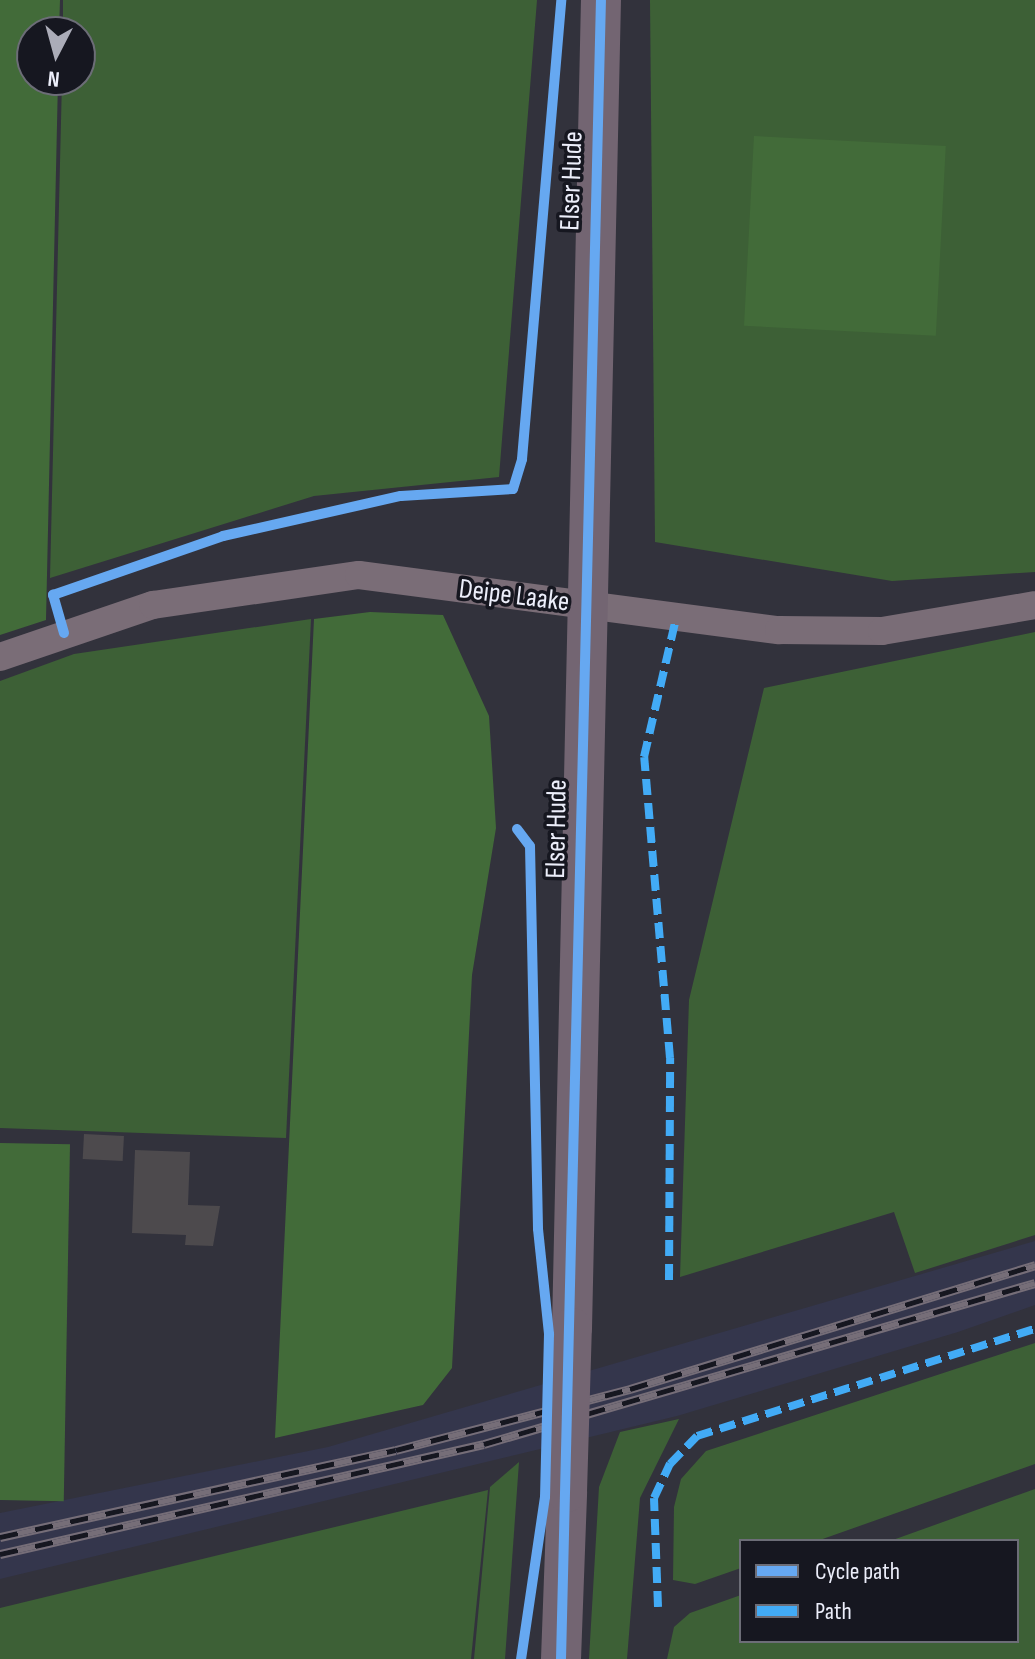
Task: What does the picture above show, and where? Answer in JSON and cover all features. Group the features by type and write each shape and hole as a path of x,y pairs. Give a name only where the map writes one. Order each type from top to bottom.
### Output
{"street":[{"name":"Elser Hude","path":"561,1659 572,1328 585,605 601,0"},
{"name":"Deipe Laake","path":"0,657 153,605 359,575 779,630 882,631 1035,605"}],"shaded area":[{"path":"1035,1241 1035,1305 958,1332 677,1416 0,1579 0,1513 328,1447"}],"green space":[{"path":"0,0 60,0 60,16 16,16 16,96 58,96 46,620 0,635"},
{"path":"63,0 537,0 499,477 314,496 50,578 62,96 96,96 96,16 63,16"},
{"path":"650,0 1035,0 1035,572 892,581 655,542"},
{"path":"754,136 946,146 936,336 744,326"},
{"path":"370,612 443,615 489,716 496,828 472,975 452,1368 423,1405 275,1438 314,619"},
{"path":"311,619 286,1138 0,1128 0,681 74,654"},
{"path":"1035,632 1035,1235 915,1273 894,1212 680,1277 689,1000 764,688"},
{"path":"0,1143 70,1144 64,1501 0,1500"},
{"path":"1035,1343 1035,1464 823,1539 739,1539 739,1569 695,1584 673,1580 674,1507 681,1479 706,1451"},
{"path":"679,1419 640,1498 627,1659 589,1659 599,1487 620,1432"},
{"path":"519,1462 505,1659 474,1659 490,1487"},
{"path":"1035,1489 1035,1659 667,1659 674,1627 690,1613 739,1596 739,1643 1019,1643 1019,1539 896,1539"},
{"path":"488,1490 471,1659 0,1659 0,1608"}],"building":[{"path":"84,1134 124,1136 123,1161 83,1159"},
{"path":"135,1150 190,1152 188,1205 220,1206 213,1246 185,1245 186,1235 132,1233"}],"railway":[{"path":"0,1537 396,1450 630,1389 1035,1265"},
{"path":"0,1554 484,1444 1035,1283"}],"marked path":[{"path":"669,1280 670,1058 644,757 676,618"},
{"path":"658,1607 654,1498 670,1464 697,1436 1035,1329"}],"cycle path":[{"path":"64,633 53,595 223,536 401,496 513,489 522,459 561,0"},
{"path":"561,1659 601,0"},
{"path":"517,829 530,846 538,1229 549,1334 545,1497 521,1659"}]}
